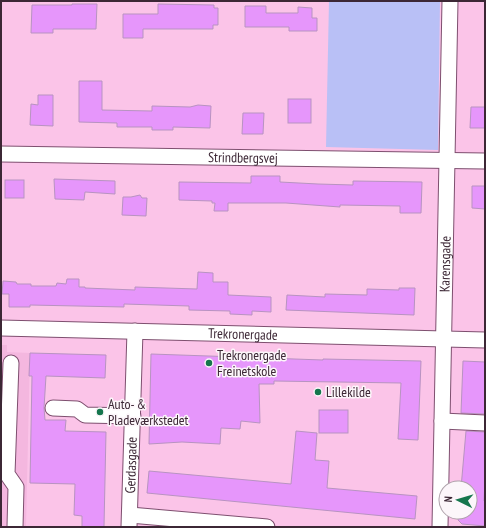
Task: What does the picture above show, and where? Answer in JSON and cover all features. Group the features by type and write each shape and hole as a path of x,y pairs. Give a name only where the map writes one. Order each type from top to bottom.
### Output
{"street":[{"name":"Karensgade","path":"440,527 450,1"},
{"name":"Strindbergsvej","path":"1,154 485,161"},
{"name":"Trekronergade","path":"1,328 485,340"},
{"name":"Gerdasgade","path":"130,521 135,331"},
{"path":"11,363 5,384 7,474 16,487 15,527"},
{"path":"53,408 77,409 85,415 133,416"},
{"path":"442,421 485,423"},
{"path":"130,521 267,527"}],"shaded area":[{"path":"329,1 440,1 438,150 326,147"},
{"path":"1,345 7,345 7,352 30,353 26,527 1,527"}],"building":[{"path":"97,4 96,29 53,29 53,33 31,33 32,5"},
{"path":"158,4 214,5 214,8 218,8 218,25 213,25 213,29 143,29 143,38 123,38 123,14 158,14"},
{"path":"245,6 266,6 266,13 298,13 298,7 312,8 312,18 317,18 317,31 289,31 289,27 245,27"},
{"path":"79,81 102,81 102,110 152,111 152,106 211,106 210,128 173,127 173,130 152,130 152,127 117,127 117,123 79,122"},
{"path":"38,95 53,95 53,126 30,125 31,104 38,105"},
{"path":"288,99 311,99 311,123 288,123"},
{"path":"471,107 485,107 485,128 470,128"},
{"path":"243,113 264,113 263,134 242,134"},
{"path":"251,176 280,176 280,182 318,184 353,185 353,181 422,182 421,213 400,213 400,206 340,205 340,207 286,203 228,203 228,211 214,211 215,203 212,203 212,201 179,200 179,182 251,183"},
{"path":"54,179 115,181 115,194 85,192 84,200 55,199"},
{"path":"5,180 24,180 24,198 5,198"},
{"path":"472,186 485,186 485,209 472,208"},
{"path":"140,195 142,198 147,198 146,216 122,215 123,197"},
{"path":"198,272 213,273 213,282 228,282 228,295 271,297 271,312 252,311 252,315 230,314 230,311 189,310 189,306 124,304 124,307 30,305 30,307 9,307 9,294 2,294 3,281 16,282 17,284 31,284 31,286 56,286 57,283 66,284 67,279 79,279 79,287 85,288 135,290 135,287 197,289"},
{"path":"399,288 415,288 414,315 286,310 287,295 325,297 325,294 367,295 367,289 399,290"},
{"path":"30,353 106,355 105,378 46,376 44,408 45,420 66,420 65,431 106,432 104,527 82,527 82,516 74,515 75,484 30,483 32,376 29,376"},
{"path":"151,354 323,360 421,361 418,440 398,439 401,383 274,381 274,384 259,384 260,423 241,421 240,429 221,428 220,444 182,442 149,444"},
{"path":"463,361 485,362 485,414 461,413"},
{"path":"319,410 348,410 348,433 319,433"},
{"path":"296,431 317,433 315,460 329,461 327,488 417,496 415,519 147,493 149,471 291,484"},
{"path":"466,431 485,432 485,526 462,524 458,520 478,520 478,480 462,480"}],"place":[{"name":"Trekronergade Freinetskole","path":"209,363"},
{"name":"Lillekilde","path":"318,392"},
{"name":"Auto- & Pladeværkstedet","path":"100,412"}]}
